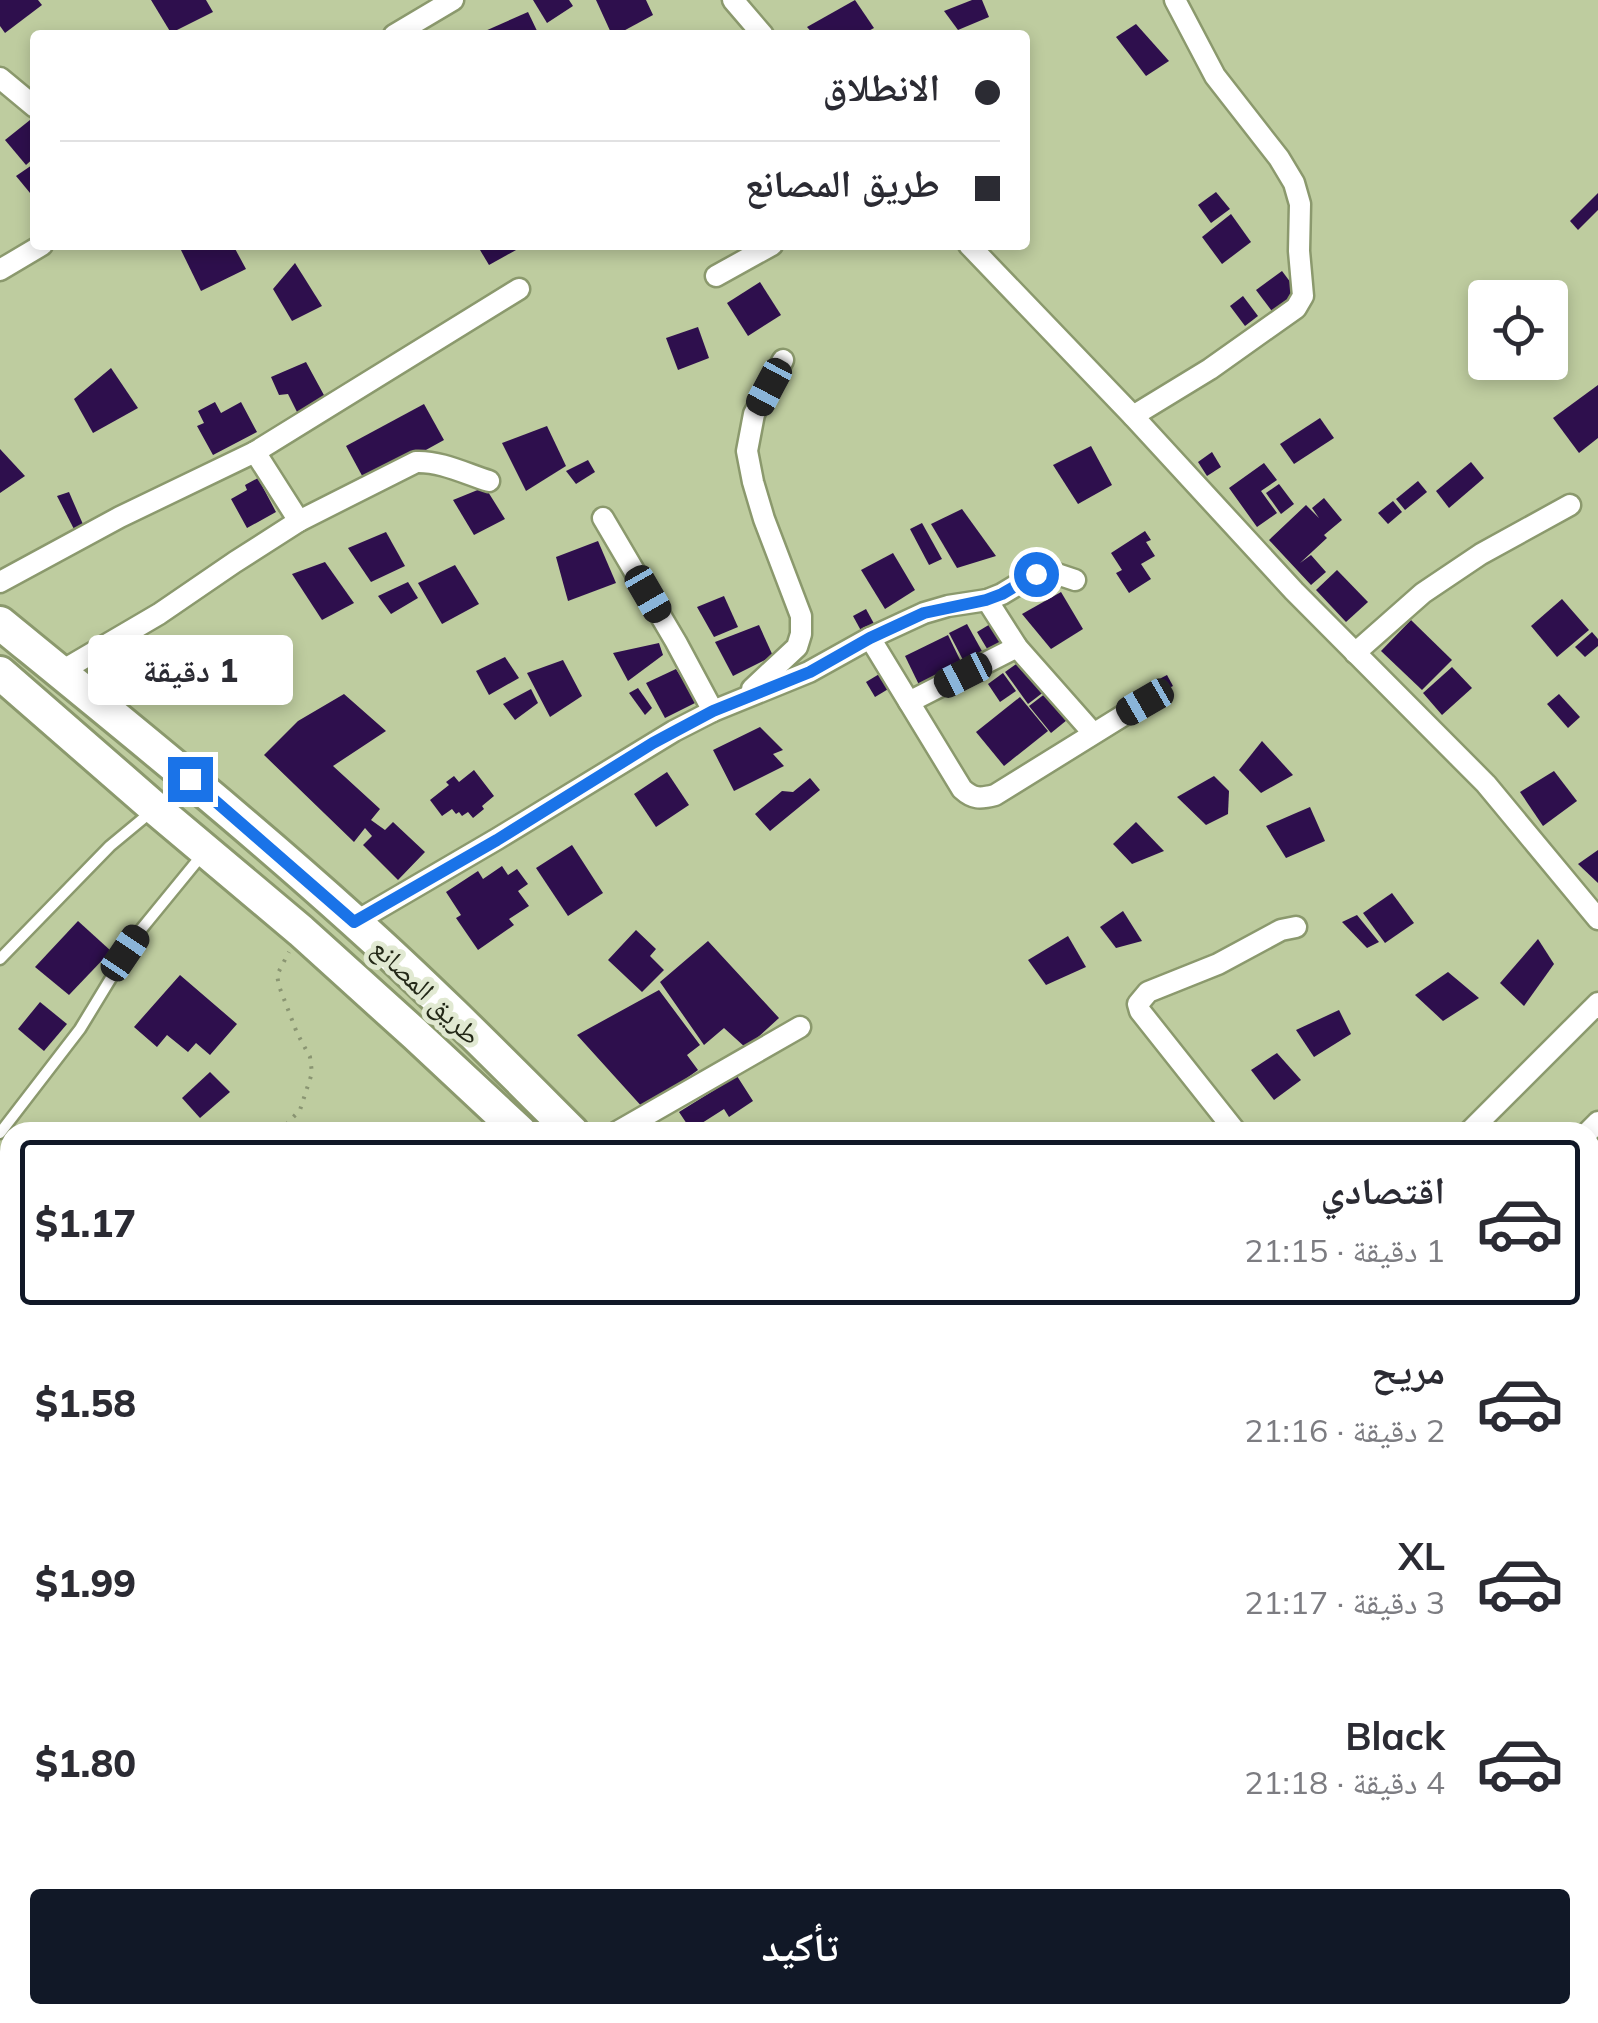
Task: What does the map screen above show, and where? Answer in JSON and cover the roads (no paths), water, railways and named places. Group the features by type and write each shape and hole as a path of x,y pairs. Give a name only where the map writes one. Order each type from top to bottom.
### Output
{"main road":[{"name":"طريق المصانع","path":"0,624 190,779 354,922 562,1122"},
{"name":"طريق المصانع","path":"0,673 301,931 509,1122"}],"street":[{"path":"402,30 453,0"},
{"path":"733,0 759,30"},
{"path":"1133,416 1210,369 1296,308 1303,296 1298,251 1300,204 1294,183 1215,76 1175,0"},
{"path":"0,78 30,103"},
{"path":"0,270 34,250"},
{"path":"716,276 763,250"},
{"path":"974,250 1294,592 1486,784 1598,918"},
{"path":"0,582 120,517 254,452 518,289"},
{"path":"744,698 797,647 802,634 801,616 764,519 747,452 754,414 783,360"},
{"path":"254,452 300,520"},
{"path":"60,672 159,614 300,520 416,462 490,482"},
{"path":"1356,653 1423,593 1481,554 1570,505"},
{"path":"603,518 713,711"},
{"path":"354,922 713,711 810,672 924,613 986,600 1036,574 1052,572 1075,580"},
{"path":"986,600 1017,647 1093,733"},
{"path":"870,638 962,789 972,797 995,795 1145,702"},
{"path":"910,702 1017,647"},
{"path":"1228,1122 1138,1004 1148,992 1218,964 1281,930 1296,927"},
{"path":"1479,1122 1598,1003"},
{"path":"634,1122 800,1027"}],"lane":[{"path":"0,958 89,866 190,779"},
{"path":"8,1122 80,1029 139,932 206,850"}]}
